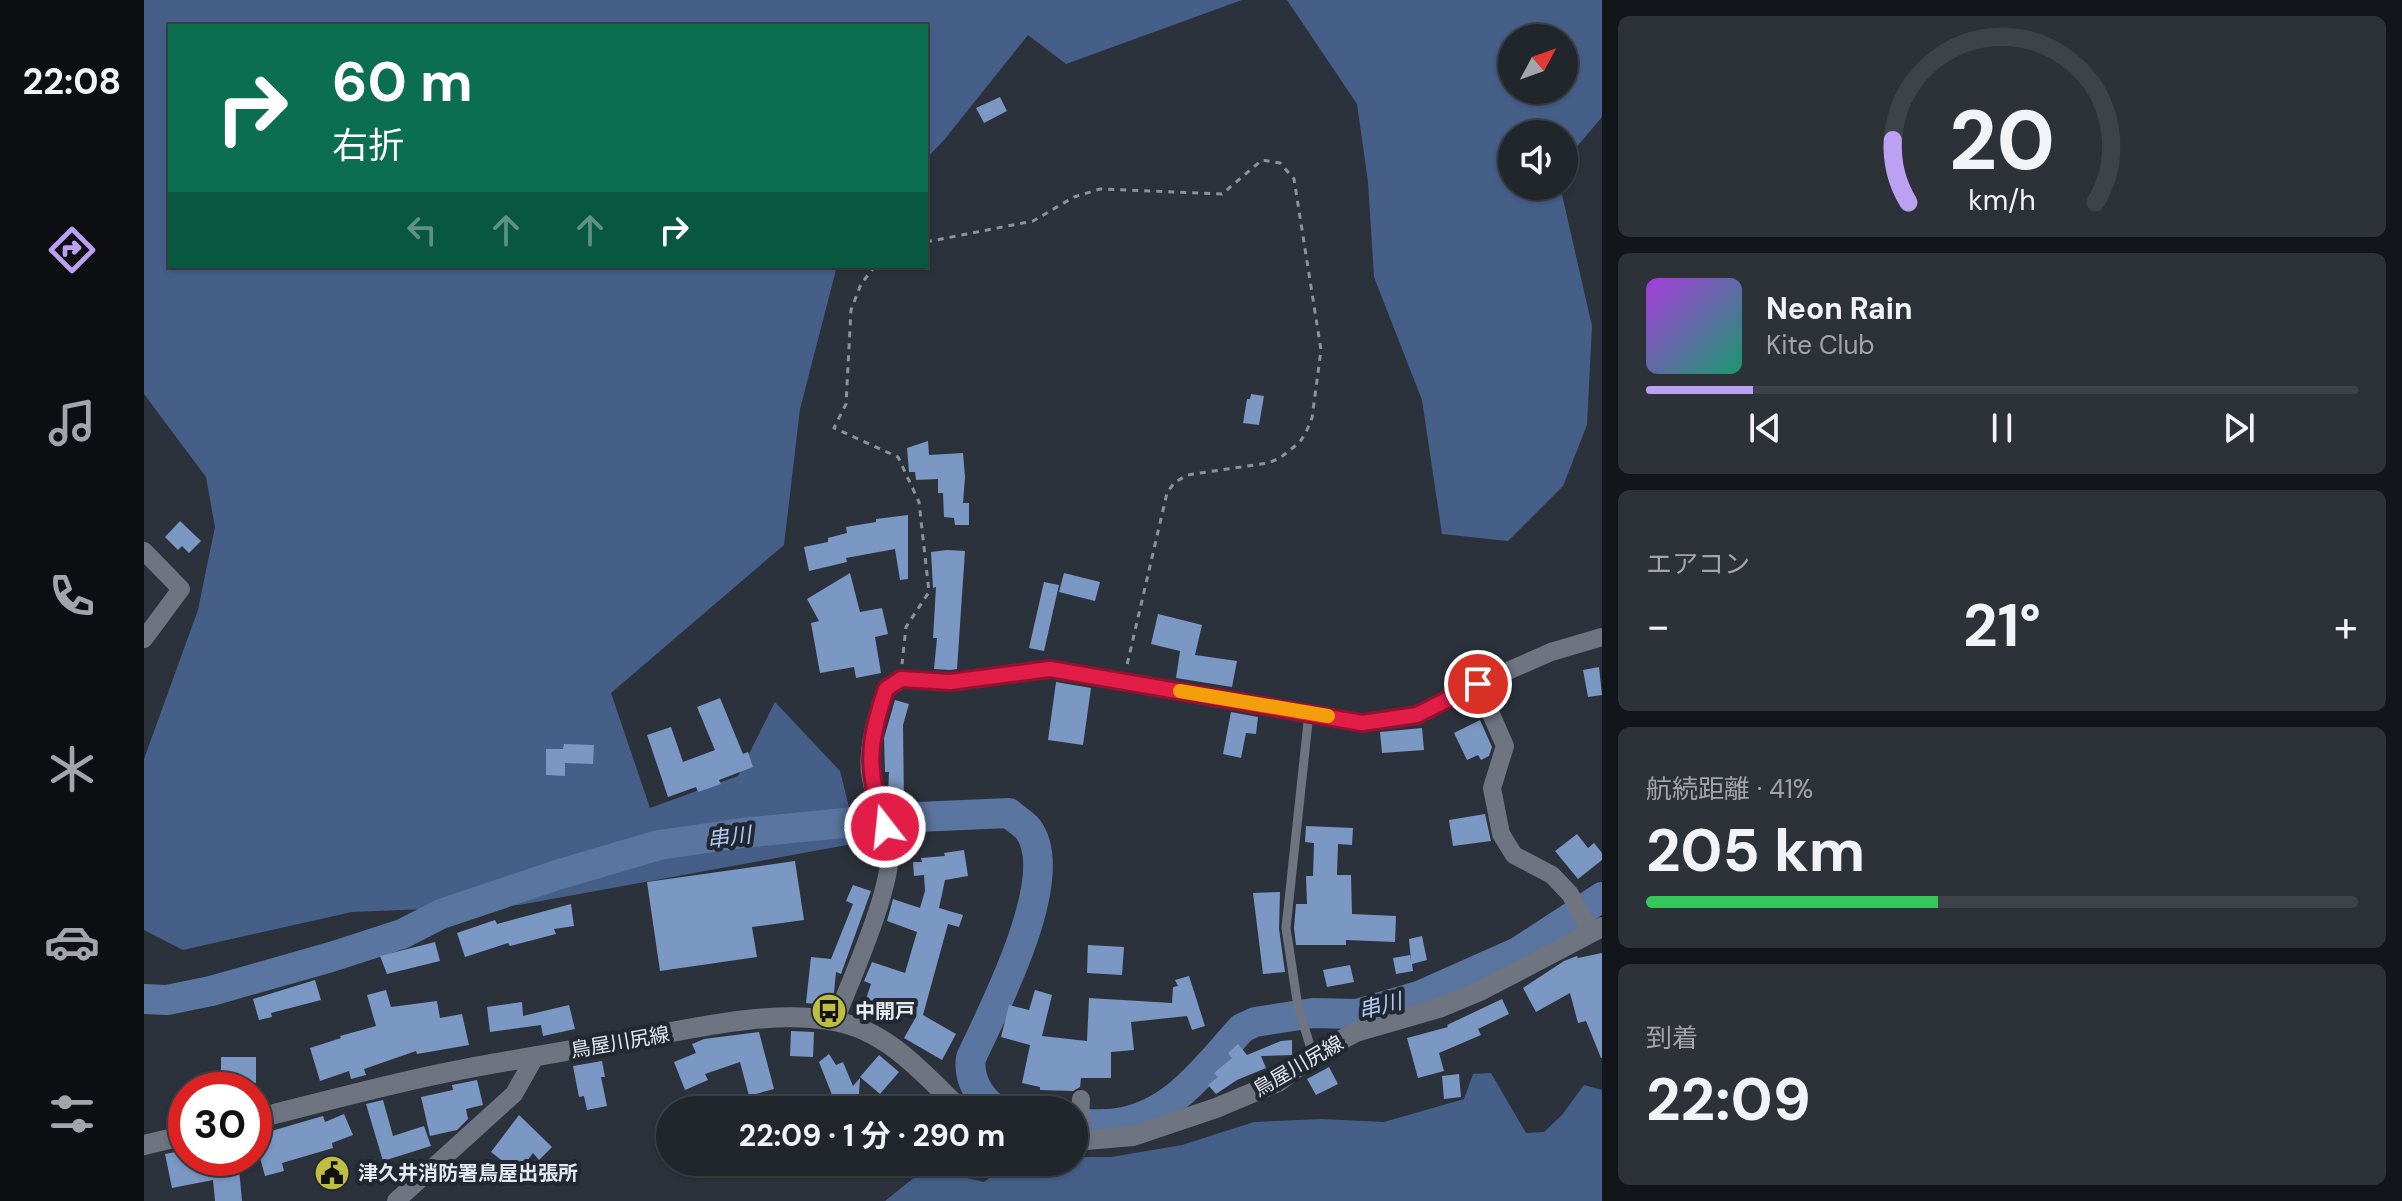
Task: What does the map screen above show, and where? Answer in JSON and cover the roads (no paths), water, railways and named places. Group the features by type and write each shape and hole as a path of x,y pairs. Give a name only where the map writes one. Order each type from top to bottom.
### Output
{"main road":[{"name":"鳥屋川尻線","path":"1088,1137 1133,1136 1216,1108 1278,1082 1310,1046 1439,1008 1482,990 1593,927"},
{"name":"鳥屋川尻線","path":"272,1115 536,1055 756,1020 804,1018 835,1021 870,1032 904,1056 946,1096"},
{"path":"144,1145 168,1139"}],"street":[{"path":"144,551 181,589 144,639"},
{"path":"835,1021 867,939 883,886 890,844 870,776 872,731 886,689 901,679 950,682 1050,669 1362,723 1417,715 1551,652 1602,637"},
{"path":"1478,684 1505,746 1492,788 1501,834 1514,855 1543,868 1570,894 1593,927"},
{"path":"396,1201 514,1094 536,1055"}],"lane":[{"path":"1309,713 1286,928 1298,1007 1310,1046"}],"waterway":[{"name":"串川","path":"144,999 167,1000 211,991 331,957 402,934 441,914 659,845 742,833 895,818 1009,813 1028,829 1037,850 1037,878 1032,909 1021,943 971,1058 971,1073 982,1096"},
{"name":"串川","path":"1088,1124 1117,1123 1156,1110 1202,1073 1242,1028 1255,1022 1313,1013 1357,1014 1419,996 1518,952 1602,897"}],"place":[{"name":"中開戸","path":"829,1011"},
{"name":"津久井消防署鳥屋出張所","path":"332,1173"}]}
